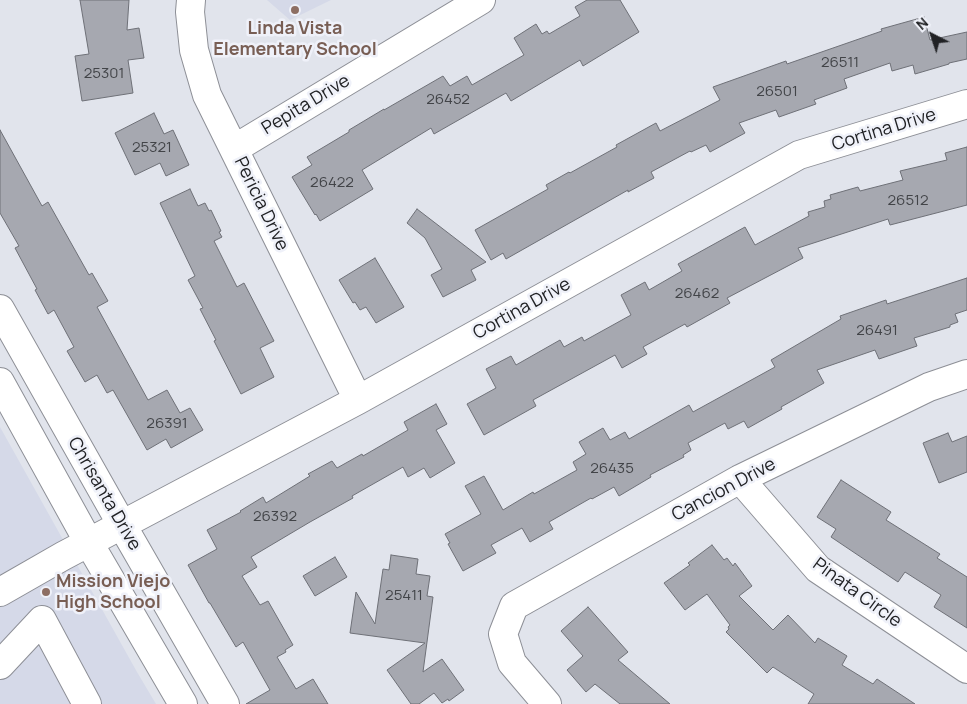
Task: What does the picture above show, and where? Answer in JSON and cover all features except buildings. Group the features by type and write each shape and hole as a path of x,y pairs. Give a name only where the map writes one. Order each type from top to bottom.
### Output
{"street":[{"name":"Pericia Drive","path":"191,0 190,12 194,50 207,95 358,400"},
{"name":"Pepita Drive","path":"234,149 482,0"},
{"name":"Cortina Drive","path":"0,592 63,556 358,400 800,155 967,104"},
{"name":"Chrisanta Drive","path":"0,309 225,704"},
{"name":"Cancion Drive","path":"547,704 512,663 503,634 514,606 740,479 929,387 967,374"},
{"name":"Chrisanta Drive","path":"0,382 89,543 183,704"},
{"name":"Pinata Circle","path":"740,479 818,569 967,669"},
{"path":"0,665 42,620 86,704"}],"shaded area":[{"name":"Linda Vista Elementary School","path":"267,0 331,0 290,20"},
{"name":"Mission Viejo High School","path":"0,427 137,672 156,704 0,704"}],"place":[{"name":"Linda Vista Elementary School","path":"295,10"},
{"name":"Mission Viejo High School","path":"46,592"}]}
